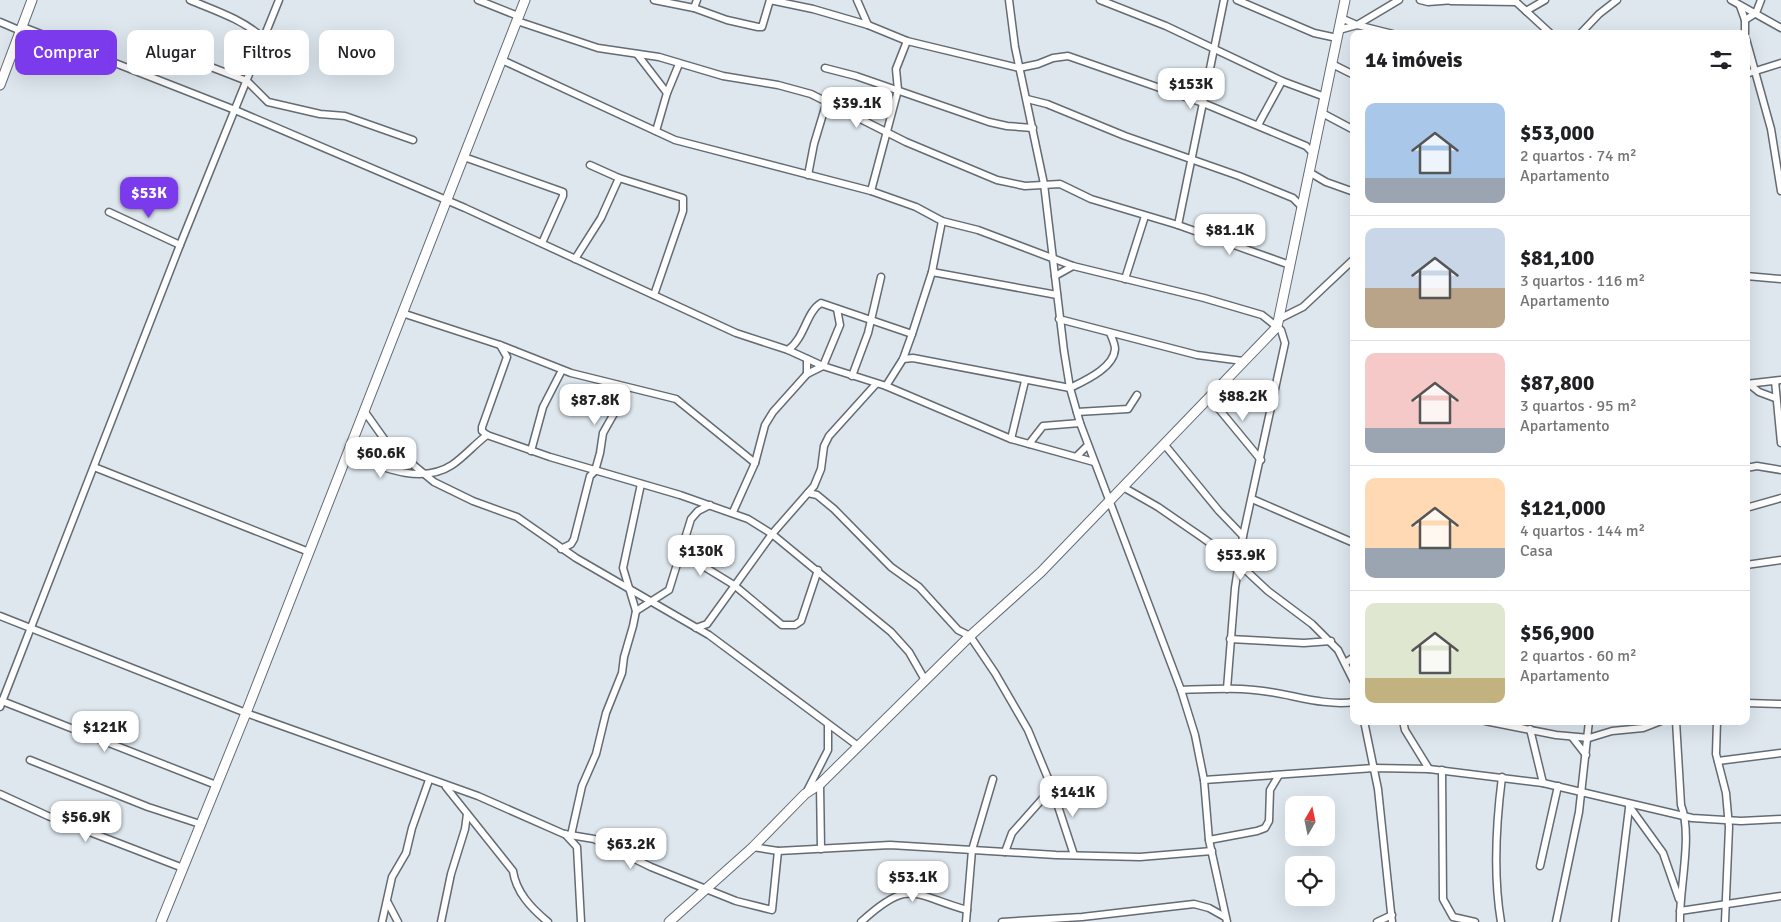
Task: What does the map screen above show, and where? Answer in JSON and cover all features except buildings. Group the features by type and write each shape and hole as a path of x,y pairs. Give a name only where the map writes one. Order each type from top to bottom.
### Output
{"street":[{"path":"0,85 32,0"},
{"path":"190,0 238,20 255,30"},
{"path":"267,30 279,0"},
{"path":"478,0 518,18 598,48 659,57 723,76 795,89 827,101 885,132 997,180 1017,185 1060,184 1069,186 1091,199 1178,225 1290,264"},
{"path":"161,922 365,412 525,0"},
{"path":"654,0 694,8 727,20 762,27 770,0 868,25 906,42 1019,68 1038,64 1053,58 1068,56 1203,103 1311,149"},
{"path":"694,8 697,0"},
{"path":"858,0 868,25"},
{"path":"1009,0 1019,68 1044,184 1054,258 1059,319 1070,388 1094,462 1181,690 1195,735 1204,780 1209,840 1226,920"},
{"path":"1100,0 1166,26 1282,82 1325,98"},
{"path":"1178,225 1224,0"},
{"path":"1237,0 1314,33 1338,34 1357,25 1398,0"},
{"path":"1227,689 1230,639 1243,536 1285,343 1279,322 1309,172 1311,149 1322,113 1345,0"},
{"path":"1420,0 1428,2 1453,0 1515,1 1547,30"},
{"path":"1526,11 1545,0"},
{"path":"1584,30 1599,14 1617,0"},
{"path":"1731,0 1781,28"},
{"path":"1745,20 1756,14 1761,0"},
{"path":"1740,6 1745,20 1745,30"},
{"path":"1341,18 1357,25 1377,30"},
{"path":"0,22 235,110 446,200 736,332 788,350 823,366 886,386 1011,439 1094,462"},
{"path":"871,191 885,132 898,90 896,69 906,42"},
{"path":"637,54 667,93"},
{"path":"1750,56 1772,134 1781,191"},
{"path":"502,60 656,131 700,148 871,191 916,207 942,220 978,230 1073,266 1228,304 1279,322"},
{"path":"1750,73 1781,63"},
{"path":"656,131 678,64"},
{"path":"1332,64 1350,72"},
{"path":"826,68 898,90 989,122 1007,126 1033,128"},
{"path":"214,69 246,82 268,102 320,114 345,116 413,140"},
{"path":"216,785 1,704 32,629 180,245 249,75"},
{"path":"1258,125 1282,82"},
{"path":"1027,99 1047,104 1125,136 1192,158 1292,198 1302,207"},
{"path":"808,175 814,144 827,101"},
{"path":"1201,114 1217,110"},
{"path":"1322,113 1350,128"},
{"path":"464,157 563,192 542,244"},
{"path":"590,165 619,178 681,196 685,201 654,295"},
{"path":"1033,185 1041,171"},
{"path":"1309,172 1331,184 1350,191"},
{"path":"575,259 601,218 619,178"},
{"path":"1292,198 1304,196"},
{"path":"109,212 180,245"},
{"path":"1125,279 1145,216"},
{"path":"886,386 906,352 932,272 942,220"},
{"path":"669,922 753,847 804,794 820,784 970,636 1041,572 1279,322 1303,307 1350,265"},
{"path":"1042,291 1073,266"},
{"path":"932,272 1057,295"},
{"path":"1750,276 1781,279"},
{"path":"852,376 870,321 881,277"},
{"path":"788,350 797,344 817,306 821,303 912,334"},
{"path":"733,512 754,463 765,425 773,412 807,374 823,366 840,325 837,309"},
{"path":"402,313 500,345 562,370 676,399 754,463"},
{"path":"1059,319 1213,359 1243,361"},
{"path":"903,360 913,358 1025,381 1070,388 1090,378 1112,358 1114,346 1110,333"},
{"path":"797,344 799,355"},
{"path":"500,345 507,358 482,426 482,431 531,451 733,512 772,534 818,570 899,640 918,666 925,680"},
{"path":"906,352 913,358"},
{"path":"807,359 807,374"},
{"path":"531,451 543,407 562,370"},
{"path":"1011,439 1025,381"},
{"path":"1750,384 1778,381 1775,398 1781,438"},
{"path":"696,628 704,627 772,534 814,486 821,469 824,446 829,436 876,384"},
{"path":"561,549 571,544 574,539 590,476 595,471 603,433 616,410 618,385"},
{"path":"1750,385 1759,392 1775,398"},
{"path":"1077,412 1128,409 1137,395"},
{"path":"1209,397 1261,460"},
{"path":"365,412 387,443 422,474 473,501 508,512 561,549 709,635 858,746"},
{"path":"1029,444 1043,426 1080,423"},
{"path":"347,454 381,468 422,474 436,473 453,464 488,435"},
{"path":"1164,444 1219,511 1243,536"},
{"path":"1077,456 1088,445"},
{"path":"94,467 309,552"},
{"path":"1750,468 1764,467 1781,470"},
{"path":"567,834 582,786 596,754 606,713 622,673 636,611 625,576 624,562 641,484"},
{"path":"814,486 817,495"},
{"path":"1123,488 1158,507 1239,564 1268,592 1331,641 1350,674"},
{"path":"808,493 817,495 850,524 891,567 919,587 958,630 970,636 995,673 1028,730 1052,788 1074,855"},
{"path":"1750,507 1781,498"},
{"path":"1252,499 1350,541"},
{"path":"636,611 669,590 674,580 680,552 691,519 698,511 710,505"},
{"path":"680,552 734,585 782,625 788,627 800,621 818,570"},
{"path":"1750,564 1781,560"},
{"path":"0,616 246,713 341,746 445,786 478,796 567,834 594,839 637,861 736,901 772,910 778,851"},
{"path":"709,635 711,618"},
{"path":"1230,639 1304,643 1331,641"},
{"path":"1345,663 1350,660"},
{"path":"1181,690 1227,689 1270,692 1318,701 1350,702"},
{"path":"1750,703 1781,704"},
{"path":"804,794 828,750 828,725"},
{"path":"1365,725 1374,768 1392,918 1377,922"},
{"path":"1404,725 1405,730 1429,768"},
{"path":"1508,725 1572,737 1589,738 1612,731 1642,728 1650,725"},
{"path":"1563,922 1557,919 1583,791 1589,725"},
{"path":"1676,725 1681,805 1686,817 1683,882 1679,899"},
{"path":"1717,725 1718,761 1726,793 1729,820 1725,922"},
{"path":"1530,729 1544,783"},
{"path":"1572,737 1586,755"},
{"path":"1718,761 1781,753"},
{"path":"30,760 148,807 200,824"},
{"path":"1204,780 1374,768 1429,768 1544,783 1583,791 1629,805 1672,812 1686,817 1729,820 1781,819"},
{"path":"1442,770 1443,899 1453,917 1475,922"},
{"path":"1209,840 1265,828 1269,821 1270,790 1279,775"},
{"path":"1501,922 1496,859 1502,777"},
{"path":"966,922 972,850 993,779"},
{"path":"382,922 388,903 392,877 406,853 417,812 429,780"},
{"path":"820,784 821,849"},
{"path":"445,786 513,871 514,882 523,896 535,911 548,922"},
{"path":"1540,866 1558,786"},
{"path":"1005,852 1012,833 1052,788"},
{"path":"0,794 48,816 182,868"},
{"path":"1629,805 1663,853 1679,899 1680,922"},
{"path":"1615,922 1629,805"},
{"path":"1672,812 1681,805"},
{"path":"441,922 451,874 465,829 466,814"},
{"path":"567,834 577,847 581,922"},
{"path":"753,847 778,851 890,845 1140,857 1212,851"},
{"path":"861,922 884,902 911,892 924,894 967,910"},
{"path":"1680,911 1781,896"},
{"path":"388,903 398,922"},
{"path":"1002,922 1072,920 1082,917 1194,904 1209,908 1226,920"},
{"path":"1082,917 1089,922"}]}
